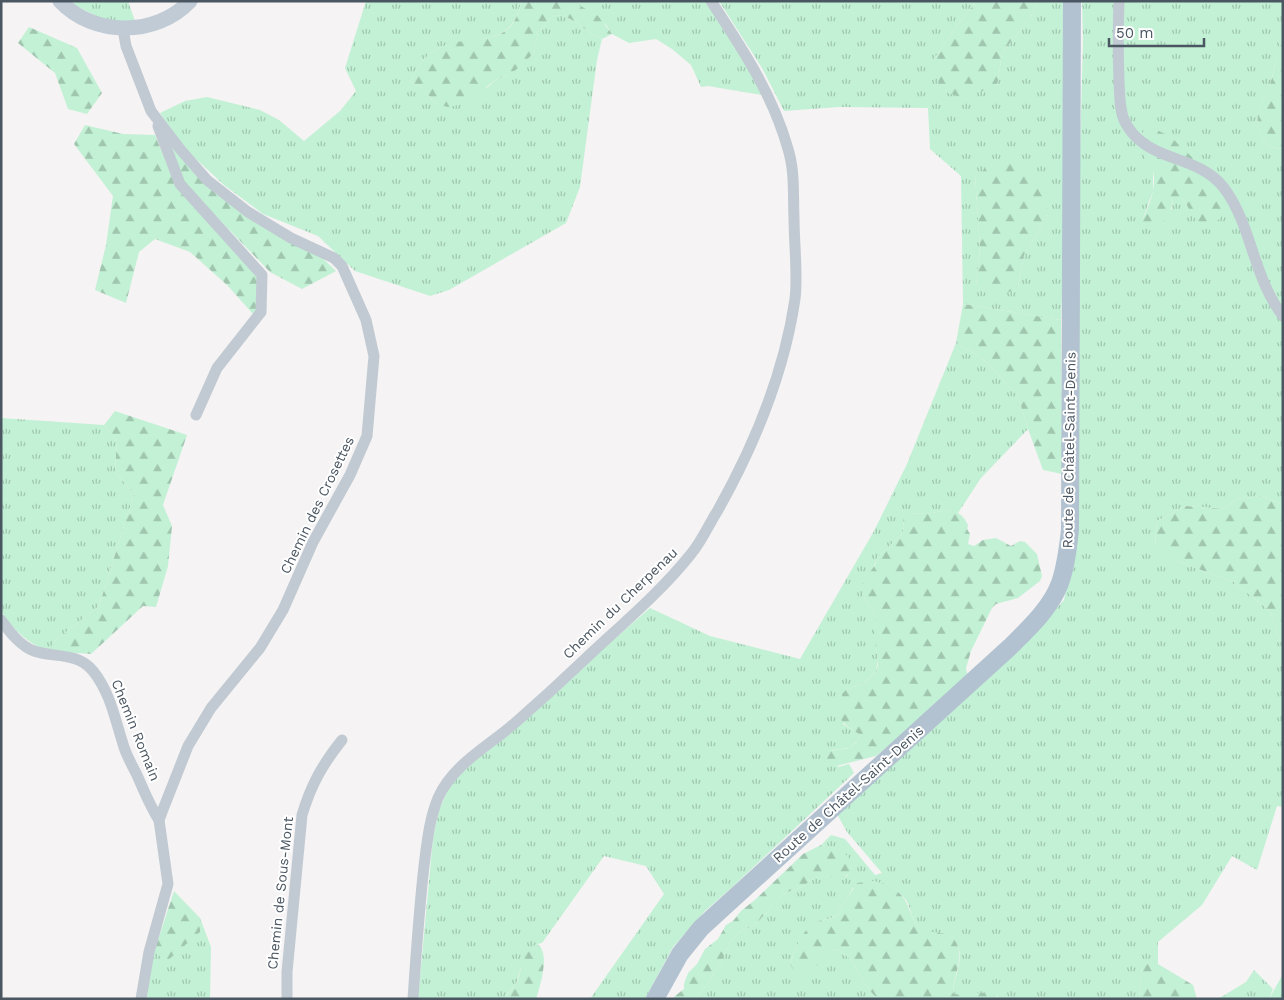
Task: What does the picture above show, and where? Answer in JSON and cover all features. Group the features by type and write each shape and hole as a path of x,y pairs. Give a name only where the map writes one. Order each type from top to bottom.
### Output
{"main road":[{"path":"60,1 73,13 85,20 110,28 124,29 163,20 190,1"},
{"name":"Route de Châtel-Saint-Denis","path":"654,999 680,954 701,928 1010,648 1048,605 1060,584 1067,558 1070,530 1072,1"}],"street":[{"name":"Chemin du Cherpenau","path":"413,999 421,899 430,824 438,798 449,779 467,761 516,722 563,680 676,573 694,552 743,463 760,428 773,390 796,296 793,180 790,152 777,115 766,92 748,58 711,1"},
{"path":"1119,1 1117,38 1120,109 1125,122 1131,131 1151,149 1214,176 1225,189 1240,217 1264,286 1283,316"},
{"name":"Chemin des Crosettes","path":"124,29 126,46 151,111 180,150 208,180 248,212 291,238 334,258 342,266 366,320 374,356 367,436 350,475 313,542 283,610 260,648 211,708 188,746 159,820 168,884 149,952 142,999"},
{"path":"151,111 180,184 262,275 261,312 217,368 196,416"},
{"name":"Chemin Romain","path":"1,620 22,644 33,651 78,658 93,669 104,686 117,720 123,746 159,820"},
{"name":"Chemin de Sous-Mont","path":"287,999 287,972 302,815 309,792 325,762 342,740"}],"green space":[{"path":"66,1 128,1 136,24 114,25"},
{"path":"366,1 521,1 516,17 509,28 488,38 450,44 437,49 421,63 410,82 421,87 436,104 488,87 497,79 508,75 534,53 538,32 554,15 574,21 602,39 597,60 580,187 566,223 449,290 430,296 355,271 318,236 263,214 224,185 182,146 160,113 185,101 207,97 260,110 279,120 304,141 340,111 356,91 345,68"},
{"path":"521,1 572,1 598,16 612,34 602,39 568,18 554,15 538,32 534,53 517,69 497,79 471,99 458,105 448,107 436,104 421,87 410,82 421,63 437,49 463,41 488,38 509,28 516,18"},
{"path":"572,1 706,1 743,59 762,95 708,86 701,87 691,65 672,49 656,39 629,43 612,34 606,25"},
{"path":"719,1 977,1 958,24 934,59 997,87 1002,53 1030,18 1039,1 1065,1 1066,174 1061,320 963,304 961,176 930,149 928,108 839,107 784,111 762,68","holes":["975,175 1048,215 1024,255 1018,287 976,285 980,248"]},
{"path":"977,1 1039,1 1030,18 1002,53 997,87 960,97 940,90 934,59 958,24"},
{"path":"1082,1 1283,1 1282,36 1271,81 1259,110 1258,123 1267,144 1277,149 1283,149 1283,505 1262,496 1237,499 1224,509 1186,506 1157,521 1155,546 1174,560 1234,582 1270,611 1280,641 1283,643 1283,807 1277,806 1257,870 1232,856 1202,905 1158,942 1158,964 1142,965 1139,999 1000,999 997,996 963,999 953,993 960,956 954,939 945,934 925,931 920,928 914,922 908,903 903,896 891,888 873,881 853,888 837,911 839,914 816,923 807,930 790,964 830,953 834,949 849,958 867,987 879,999 695,999 706,986 723,959 731,940 740,932 756,924 783,894 801,887 819,876 844,877 848,875 852,868 845,854 837,849 821,845 831,835 845,839 875,875 882,873 847,832 837,814 1031,636 1064,600 1078,535 1079,187 1083,42","holes":["1144,131 1171,137 1180,146 1188,207 1183,199 1173,199 1172,209 1142,221 1153,191 1153,170 1147,161 1140,141"]},
{"path":"29,27 77,48 102,93 87,114 68,109 55,73 18,43"},
{"path":"1283,35 1283,149 1277,149 1267,144 1260,131 1258,117 1272,78"},
{"path":"85,125 123,134 155,135 175,184 258,275 259,309 253,314 227,285 190,252 155,239 139,252 126,303 95,290 106,245 113,196 74,144"},
{"path":"1151,127 1171,137 1196,161 1225,197 1226,208 1221,217 1212,226 1197,220 1183,199 1173,199 1166,219 1154,229 1148,231 1142,221 1152,196 1154,177 1153,171 1142,150 1141,142 1144,131 1140,129"},
{"path":"167,138 204,181 317,253 336,271 302,289 270,272 183,182"},
{"path":"999,161 1025,168 1045,185 1048,215 1024,255 1018,287 1002,296 976,285 980,248 975,175"},
{"path":"963,304 1061,320 1062,474 1043,470 1018,396 982,358 956,343"},
{"path":"956,343 982,358 1018,396 1028,429 981,478 958,513 947,510 926,514 908,513 903,521 902,534 877,558 863,595 877,618 876,649 878,660 876,671 864,683 846,690 843,724 859,734 858,740 850,748 832,750 838,767 849,764 854,773 705,911 673,947 645,999 590,999 664,894 646,866 604,856 542,943 537,944 523,961 516,984 505,999 418,999 433,838 439,810 449,788 463,771 650,608 710,636 800,659 874,531 907,464"},
{"path":"115,411 187,435 163,505 172,526 168,566 156,607 143,606 91,654 47,651 56,640 99,606 134,494 115,472 117,440 104,425"},
{"path":"1,418 104,425 117,440 115,472 134,494 99,606 56,640 47,651 21,635 1,611"},
{"path":"1262,496 1283,505 1283,643 1280,641 1270,611 1234,582 1174,560 1155,547 1157,521 1186,506 1224,509 1237,499"},
{"path":"947,510 954,511 962,516 968,525 967,529 970,534 968,544 974,546 983,540 996,538 1011,546 1020,541 1025,542 1037,554 1042,576 1040,581 1018,598 996,604 992,608 971,651 966,668 968,679 876,756 832,767 825,759 827,755 830,752 850,747 858,740 859,734 844,723 839,716 838,707 842,702 842,694 846,690 864,683 876,671 878,665 875,630 877,618 863,595 862,584 875,565 877,558 902,534 904,515 908,513 926,514"},
{"path":"821,845 838,850 847,856 852,866 851,872 841,878 819,876 801,887 783,894 756,924 740,932 731,940 723,959 706,986 695,999 673,999 684,989 688,973 697,964 705,949 718,939 726,925 733,921 741,911 803,854"},
{"path":"873,881 888,886 905,899 913,919 919,927 924,930 945,934 954,939 959,950 959,962 953,993 964,995 988,993 1000,999 879,999 867,987 849,958 834,949 812,969 800,973 795,971 790,964 800,939 808,928 819,921 839,914 837,911 857,883"},
{"path":"174,891 200,918 200,932 167,961 154,952"},
{"path":"200,918 211,947 210,999 147,999 148,982 154,952 200,932"},
{"path":"537,944 541,948 544,961 542,978 536,999 505,999 517,982 527,951"},
{"path":"1142,964 1158,964 1193,985 1197,999 1139,999"},
{"path":"1254,970 1273,989 1269,999 1218,999 1246,982"},
{"path":"1283,974 1283,999 1269,999"}]}
